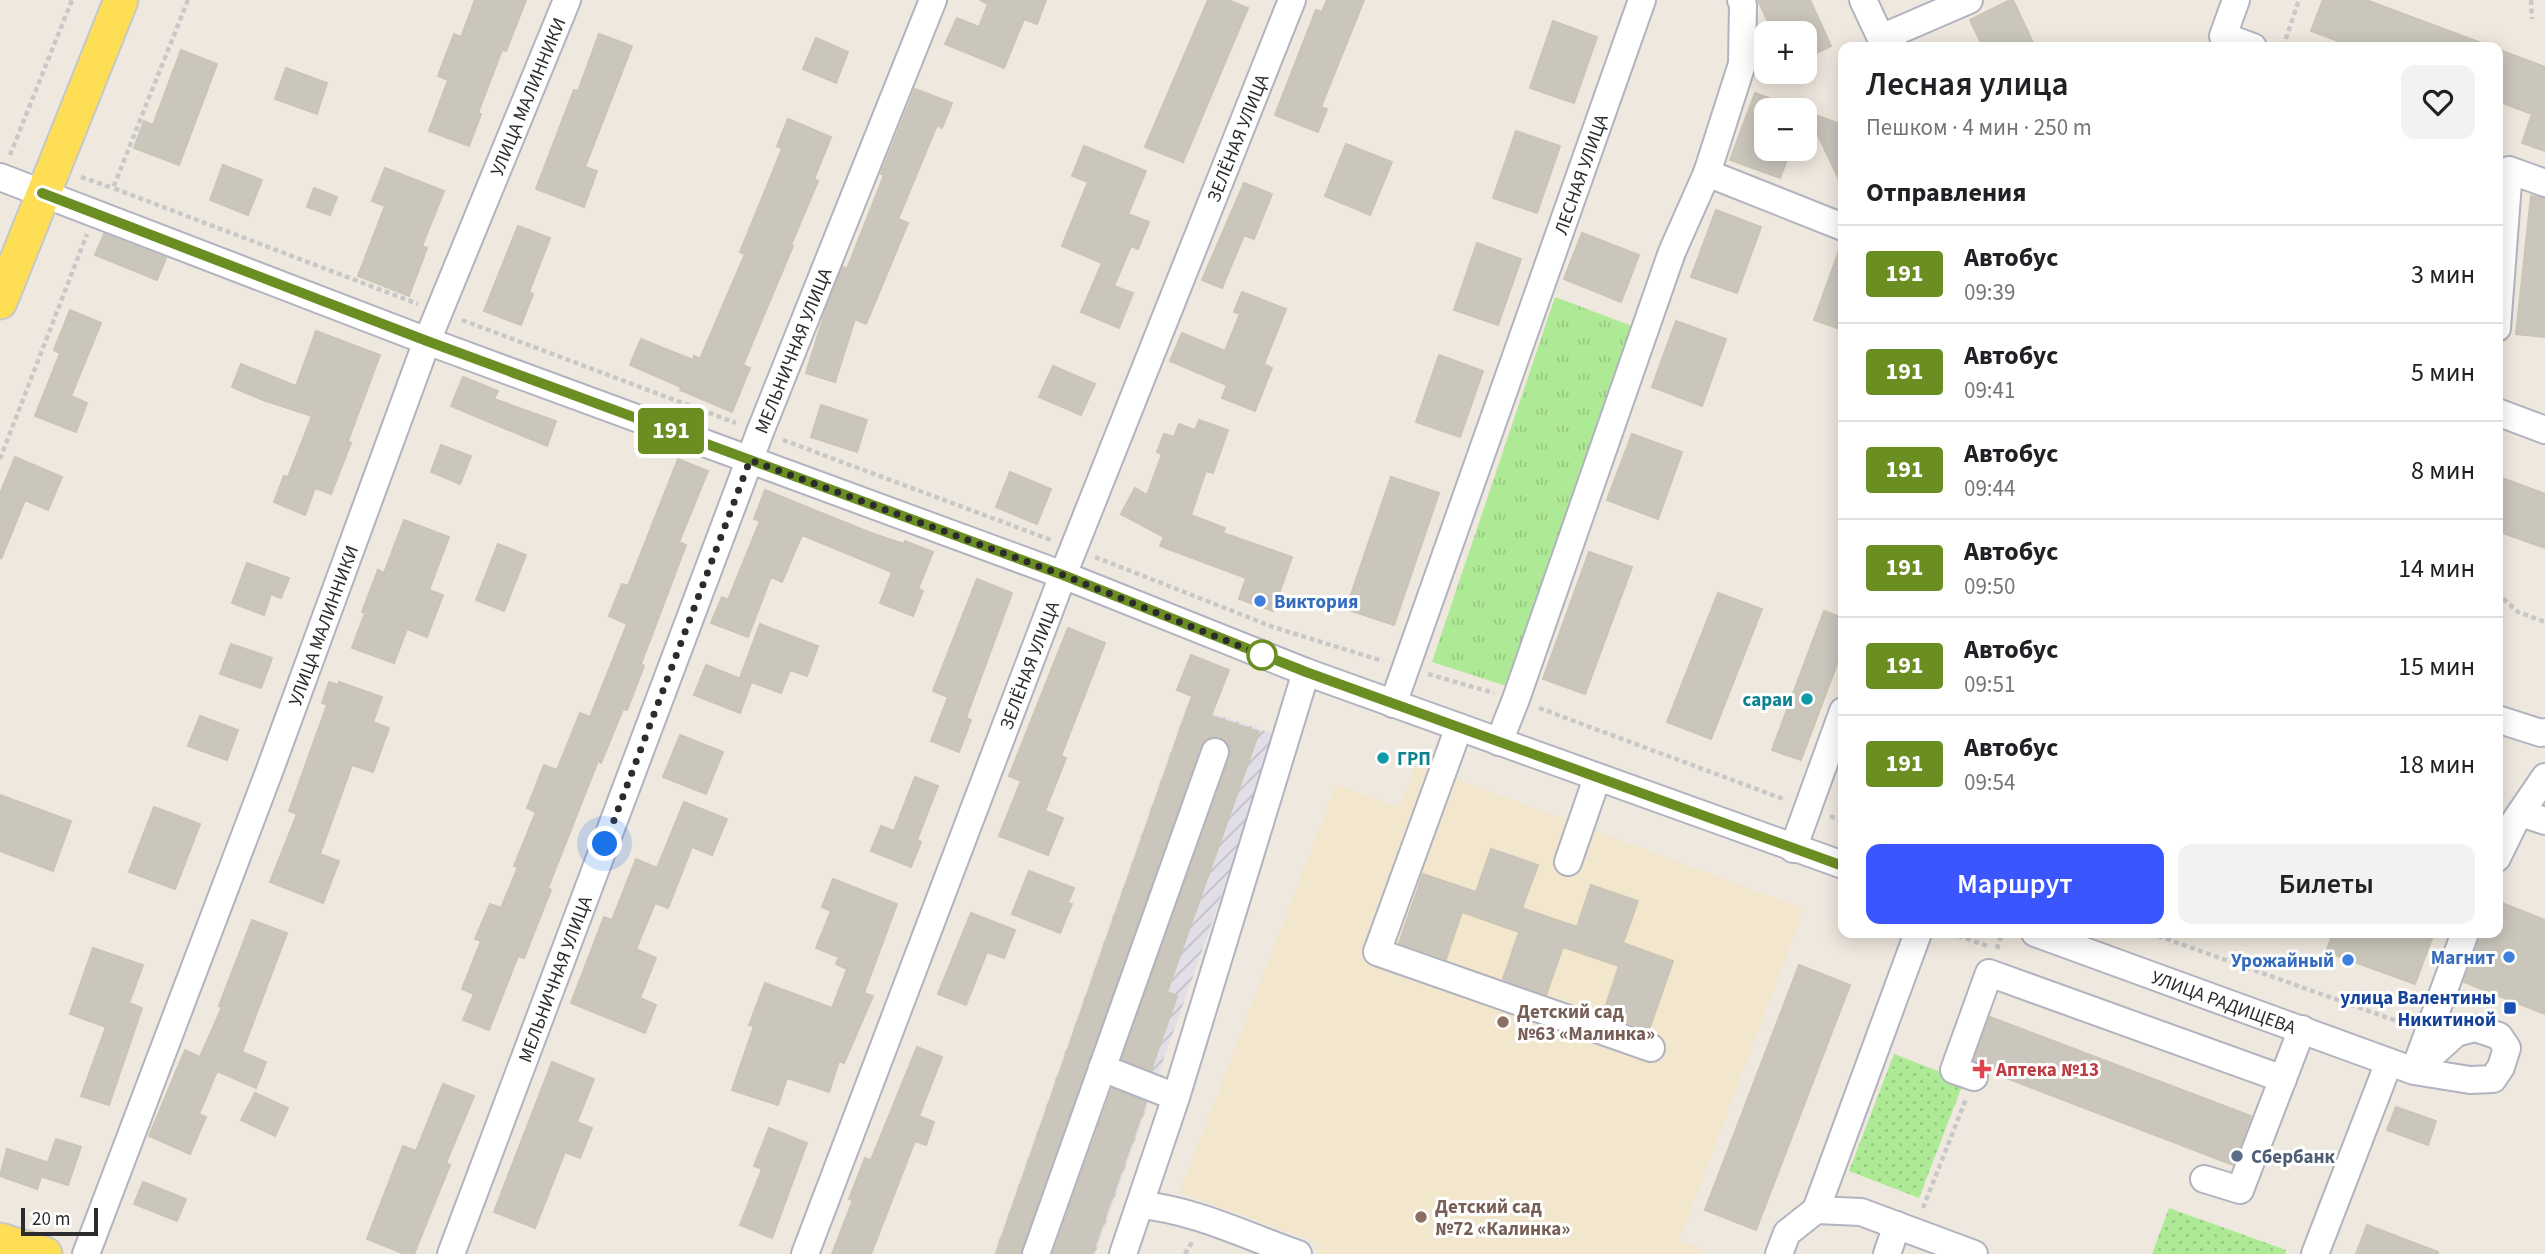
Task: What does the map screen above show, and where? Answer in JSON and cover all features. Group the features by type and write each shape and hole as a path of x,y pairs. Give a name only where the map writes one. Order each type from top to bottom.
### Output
{"main road":[{"path":"0,302 121,0"},
{"path":"0,1240 45,1254"}],"street":[{"name":"УЛИЦА МАЛИННИКИ","path":"86,1254 274,759 427,341 567,0"},
{"name":"МЕЛЬНИЧНАЯ УЛИЦА","path":"451,1254 760,432 933,0"},
{"name":"ЗЕЛЁНАЯ УЛИЦА","path":"806,1254 1063,575 1292,0"},
{"name":"ЛЕСНАЯ УЛИЦА","path":"1393,704 1642,0"},
{"path":"1499,742 1517,699 1672,252 1707,173 1742,64 1744,5 1741,0"},
{"path":"1863,0 1883,42"},
{"path":"1885,42 1969,0"},
{"path":"2236,0 2224,36 2240,42"},
{"path":"2503,249 2509,170 2545,183"},
{"path":"1707,173 1838,225"},
{"path":"0,177 427,341 1063,575 1306,672 1838,864"},
{"path":"2503,414 2545,430"},
{"path":"1123,1254 1176,1097 1306,672"},
{"path":"2503,721 2545,732"},
{"path":"1793,849 1838,725"},
{"path":"1459,727 1377,952 1651,1048"},
{"path":"1036,1254 1215,752"},
{"path":"2503,847 2545,777"},
{"path":"1568,862 1597,778"},
{"path":"1779,1254 1787,1233 1816,1210 1916,938"},
{"name":"УЛИЦА РАДИЩЕВА","path":"2064,938 2092,943 2302,1029 2414,1071 2429,1033"},
{"path":"2429,1033 2463,938"},
{"path":"1974,1077 1954,1070 1989,973 2283,1079"},
{"path":"2204,1179 2240,1190 2302,1029"},
{"path":"2315,1254 2389,1062"},
{"path":"1102,1068 1176,1097"},
{"path":"1140,1205 1157,1206 1206,1221 1295,1253"},
{"path":"1816,1210 1861,1212 1973,1254"},
{"path":"1887,1254 1906,1228"}],"path":[{"path":"0,177 72,0"},
{"path":"0,459 95,213 113,188 188,0"},
{"path":"2285,42 2300,0"},
{"path":"2531,0 2532,19"},
{"path":"113,188 1074,549 1273,627 1517,699 1838,819"},
{"path":"2503,598 2518,612 2545,622"},
{"path":"2164,938 2429,1033"},
{"path":"1906,1228 1974,1077"}],"shaded area":[{"path":"1187,705 1278,735 1095,1254 994,1254"},
{"name":"Детский сад №63 «Малинка»","path":"1416,764 1804,909 1679,1241 1703,1248 1701,1254 1317,1254 1320,1244 1180,1192 1336,785 1399,807"}],"green space":[{"path":"1555,297 1632,326 1506,686 1432,662"},
{"path":"1894,1054 1964,1081 1919,1198 1849,1171"},
{"path":"2169,1208 2286,1250 2285,1254 2152,1254"}],"building":[{"path":"475,0 526,0 506,51 502,50 478,113 481,114 469,146 429,131 448,80 438,76 454,34 461,37"},
{"path":"980,0 1046,0 1037,24 1024,19 1004,68 945,44 957,18 979,27 988,4"},
{"path":"1208,0 1228,0 1248,8 1183,162 1145,147"},
{"path":"1327,0 1364,0 1321,107 1327,109 1318,132 1275,115 1316,10 1322,12"},
{"path":"1758,0 1810,0 1831,46 1817,53 1817,21 1768,21"},
{"path":"2013,0 2033,42 1981,42 1970,20"},
{"path":"2323,0 2366,0 2479,42 2341,42 2311,31"},
{"path":"1553,21 1597,37 1574,103 1530,88"},
{"path":"599,34 632,46 585,167 597,171 584,207 536,189"},
{"path":"816,38 848,52 836,83 803,69"},
{"path":"181,50 217,64 179,165 134,148 144,121 153,125"},
{"path":"2503,51 2545,67 2545,151 2522,143 2532,114 2503,103"},
{"path":"286,68 327,83 317,114 275,99"},
{"path":"915,89 952,103 942,128 937,125 898,219 908,223 866,324 855,319 835,382 806,373 827,306 843,267 847,269"},
{"path":"1755,93 1769,98 1754,98 1754,161 1786,161 1780,178 1730,160"},
{"path":"1817,116 1838,123 1838,177 1817,133"},
{"path":"788,119 831,137 814,179 818,181 791,245 793,246 743,365 750,368 732,412 630,365 641,339 693,360 694,356 700,359 745,254 740,252 782,149 777,146"},
{"path":"1516,131 1560,146 1537,213 1493,198"},
{"path":"1346,144 1392,162 1370,215 1325,196"},
{"path":"1084,146 1146,171 1128,214 1149,222 1138,249 1131,246 1114,286 1133,293 1119,328 1081,312 1102,263 1062,246 1088,182 1072,176"},
{"path":"223,165 262,180 248,215 210,200"},
{"path":"385,168 444,191 422,246 427,248 409,296 358,276 385,206 372,201"},
{"path":"1244,183 1272,194 1254,239 1244,235 1222,288 1202,280"},
{"path":"314,188 337,197 330,215 307,207"},
{"path":"2531,196 2545,198 2545,337 2516,334"},
{"path":"1716,210 1761,227 1737,293 1691,277"},
{"path":"518,226 550,238 529,292 533,294 521,325 484,311"},
{"path":"1582,233 1639,255 1621,302 1564,279"},
{"path":"104,234 166,258 157,280 95,255"},
{"path":"1477,243 1521,259 1498,325 1454,310"},
{"path":"1838,254 1838,328 1814,320"},
{"path":"1242,292 1286,309 1264,364 1272,368 1255,411 1222,398 1227,385 1170,361 1182,333 1225,351 1240,314 1234,312"},
{"path":"70,310 101,323 71,396 87,403 76,432 35,416 60,353 54,350"},
{"path":"1676,321 1726,339 1702,406 1652,387"},
{"path":"316,331 380,355 331,494 315,488 305,515 274,502 284,476 288,477 312,416 232,387 241,364 296,386"},
{"path":"1439,355 1483,371 1460,437 1416,422"},
{"path":"1053,366 1095,384 1081,415 1039,397"},
{"path":"463,377 498,391 494,399 556,421 547,446 451,406"},
{"path":"821,405 867,420 857,452 811,437"},
{"path":"1199,420 1228,430 1213,473 1206,471 1191,515 1225,528 1223,533 1292,557 1273,611 1239,599 1246,578 1160,546 1164,537 1121,514 1135,488 1147,495 1162,454 1157,452 1164,434 1174,437 1179,424 1195,430"},
{"path":"1632,434 1682,452 1658,519 1607,500"},
{"path":"441,445 471,456 460,484 431,472"},
{"path":"15,457 62,477 48,510 25,500 1,559 0,494"},
{"path":"678,459 708,471 679,542 686,545 641,664 644,666 627,710 623,709 601,763 598,761 548,888 551,890 524,958 518,956 489,1030 463,1020 474,994 462,989 481,941 475,939 490,904 501,908 518,867 514,866 536,812 527,808 544,765 557,770 580,713 590,717 627,624 609,616 622,584 628,586"},
{"path":"1010,472 1051,489 1037,524 996,507"},
{"path":"1391,477 1439,493 1394,625 1346,609"},
{"path":"2503,478 2545,494 2545,548 2503,533"},
{"path":"765,490 871,533 904,544 905,541 933,552 918,589 923,591 913,616 880,603 892,572 802,535 782,582 771,577 748,637 711,623 722,597 728,600 760,521 754,519"},
{"path":"404,520 449,537 429,590 443,595 427,637 407,629 394,663 352,648 378,570 384,573"},
{"path":"498,544 526,555 504,611 476,600"},
{"path":"1589,552 1632,567 1585,694 1543,679"},
{"path":"247,563 289,578 281,598 271,594 264,615 232,603"},
{"path":"977,579 1012,593 966,718 971,720 959,752 931,741 948,697 933,691"},
{"path":"1718,593 1762,609 1711,739 1667,722"},
{"name":"сараи","path":"1824,611 1838,616 1838,661 1801,760 1772,750"},
{"path":"760,624 818,646 807,676 790,670 781,693 740,678"},
{"path":"1068,628 1105,643 1061,756 1066,758 1045,811 1063,818 1048,855 999,836 1021,781 1009,776"},
{"path":"231,644 272,658 261,688 220,674"},
{"path":"1191,655 1229,670 1211,716 1259,732 1167,992 1177,996 1151,1070 1122,1059 1230,757 1231,750 1227,742 1220,737 1205,740 1200,747 1021,1254 996,1254 1192,696 1177,690"},
{"path":"706,665 751,683 740,713 694,695"},
{"path":"329,682 338,685 339,682 382,697 373,722 389,728 373,772 352,765 320,854 339,861 323,903 270,882 297,814 289,811 327,705 322,703"},
{"path":"200,716 238,730 227,760 188,746"},
{"path":"680,735 723,752 706,794 663,777"},
{"path":"915,777 938,786 917,840 921,842 911,867 871,851 881,826 894,831"},
{"path":"0,795 71,821 53,871 0,851"},
{"path":"684,802 727,819 712,855 692,847 668,908 655,903 636,949 656,958 640,998 656,1005 645,1033 571,1003 604,917 612,920 636,859 657,868"},
{"path":"154,807 200,824 175,889 129,872"},
{"path":"1491,849 1538,865 1522,908 1577,927 1591,885 1638,901 1623,943 1673,961 1649,1030 1603,1014 1619,966 1563,947 1546,995 1503,979 1519,932 1462,912 1446,959 1399,943 1423,874 1476,892"},
{"path":"1029,871 1074,888 1068,903 1072,904 1060,933 1012,914"},
{"path":"833,879 897,904 864,993 873,996 844,1063 839,1061 829,1092 787,1078 778,1105 732,1090 754,1026 749,1025 765,983 832,1008 847,969 836,964 839,957 816,948 831,911 822,907"},
{"name":"Магнит","path":"2503,903 2545,920 2545,1014 2464,982 2480,938 2503,938"},
{"path":"971,913 1015,930 1004,958 987,952 966,1005 938,994"},
{"path":"252,920 287,933 242,1052 266,1062 256,1088 217,1071 199,1114 206,1117 190,1154 149,1136 185,1050 200,1057 222,1007 219,1006"},
{"path":"2331,938 2432,938 2415,984 2326,952"},
{"path":"93,948 143,965 129,1003 142,1008 109,1105 81,1096 106,1027 70,1014"},
{"path":"1799,965 1850,985 1756,1230 1705,1210"},
{"path":"1990,1017 2251,1116 2233,1165 1988,1071 1974,1060"},
{"path":"917,1047 942,1057 919,1116 934,1122 926,1145 915,1141 871,1254 832,1254 853,1200 849,1199 865,1158 871,1160"},
{"path":"552,1062 594,1079 577,1122 592,1128 580,1158 565,1152 535,1228 494,1212"},
{"path":"443,1084 474,1096 446,1163 450,1165 414,1254 405,1254 367,1239 403,1146 416,1151"},
{"path":"1112,1089 1146,1102 1092,1254 1053,1254"},
{"path":"255,1093 288,1108 275,1136 241,1120"},
{"path":"2396,1107 2436,1121 2428,1145 2387,1130"},
{"path":"769,1128 807,1143 772,1238 740,1225 762,1169 754,1166"},
{"path":"56,1139 81,1147 68,1185 43,1177"},
{"path":"7,1149 46,1162 37,1189 0,1176"},
{"path":"143,1182 186,1199 177,1221 134,1204"},
{"path":"2367,1225 2438,1252 2438,1254 2356,1254"}],"bus line":[{"name":"191","path":"42,193 427,341 1063,575 1306,672 1838,864"}],"place":[{"name":"Виктория","path":"1260,601"},
{"name":"сараи","path":"1807,699"},
{"name":"ГРП","path":"1383,758"},
{"name":"Магнит","path":"2509,957"},
{"name":"Урожайный","path":"2348,960"},
{"name":"улица Валентины Никитиной","path":"2510,1008"},
{"name":"Детский сад №63 «Малинка»","path":"1503,1022"},
{"name":"Аптека №13","path":"1982,1069"},
{"name":"Сбербанк","path":"2237,1156"},
{"name":"Детский сад №72 «Калинка»","path":"1421,1217"}],"route":[{"path":"605,844 750,460 1063,575 1262,655"}]}
